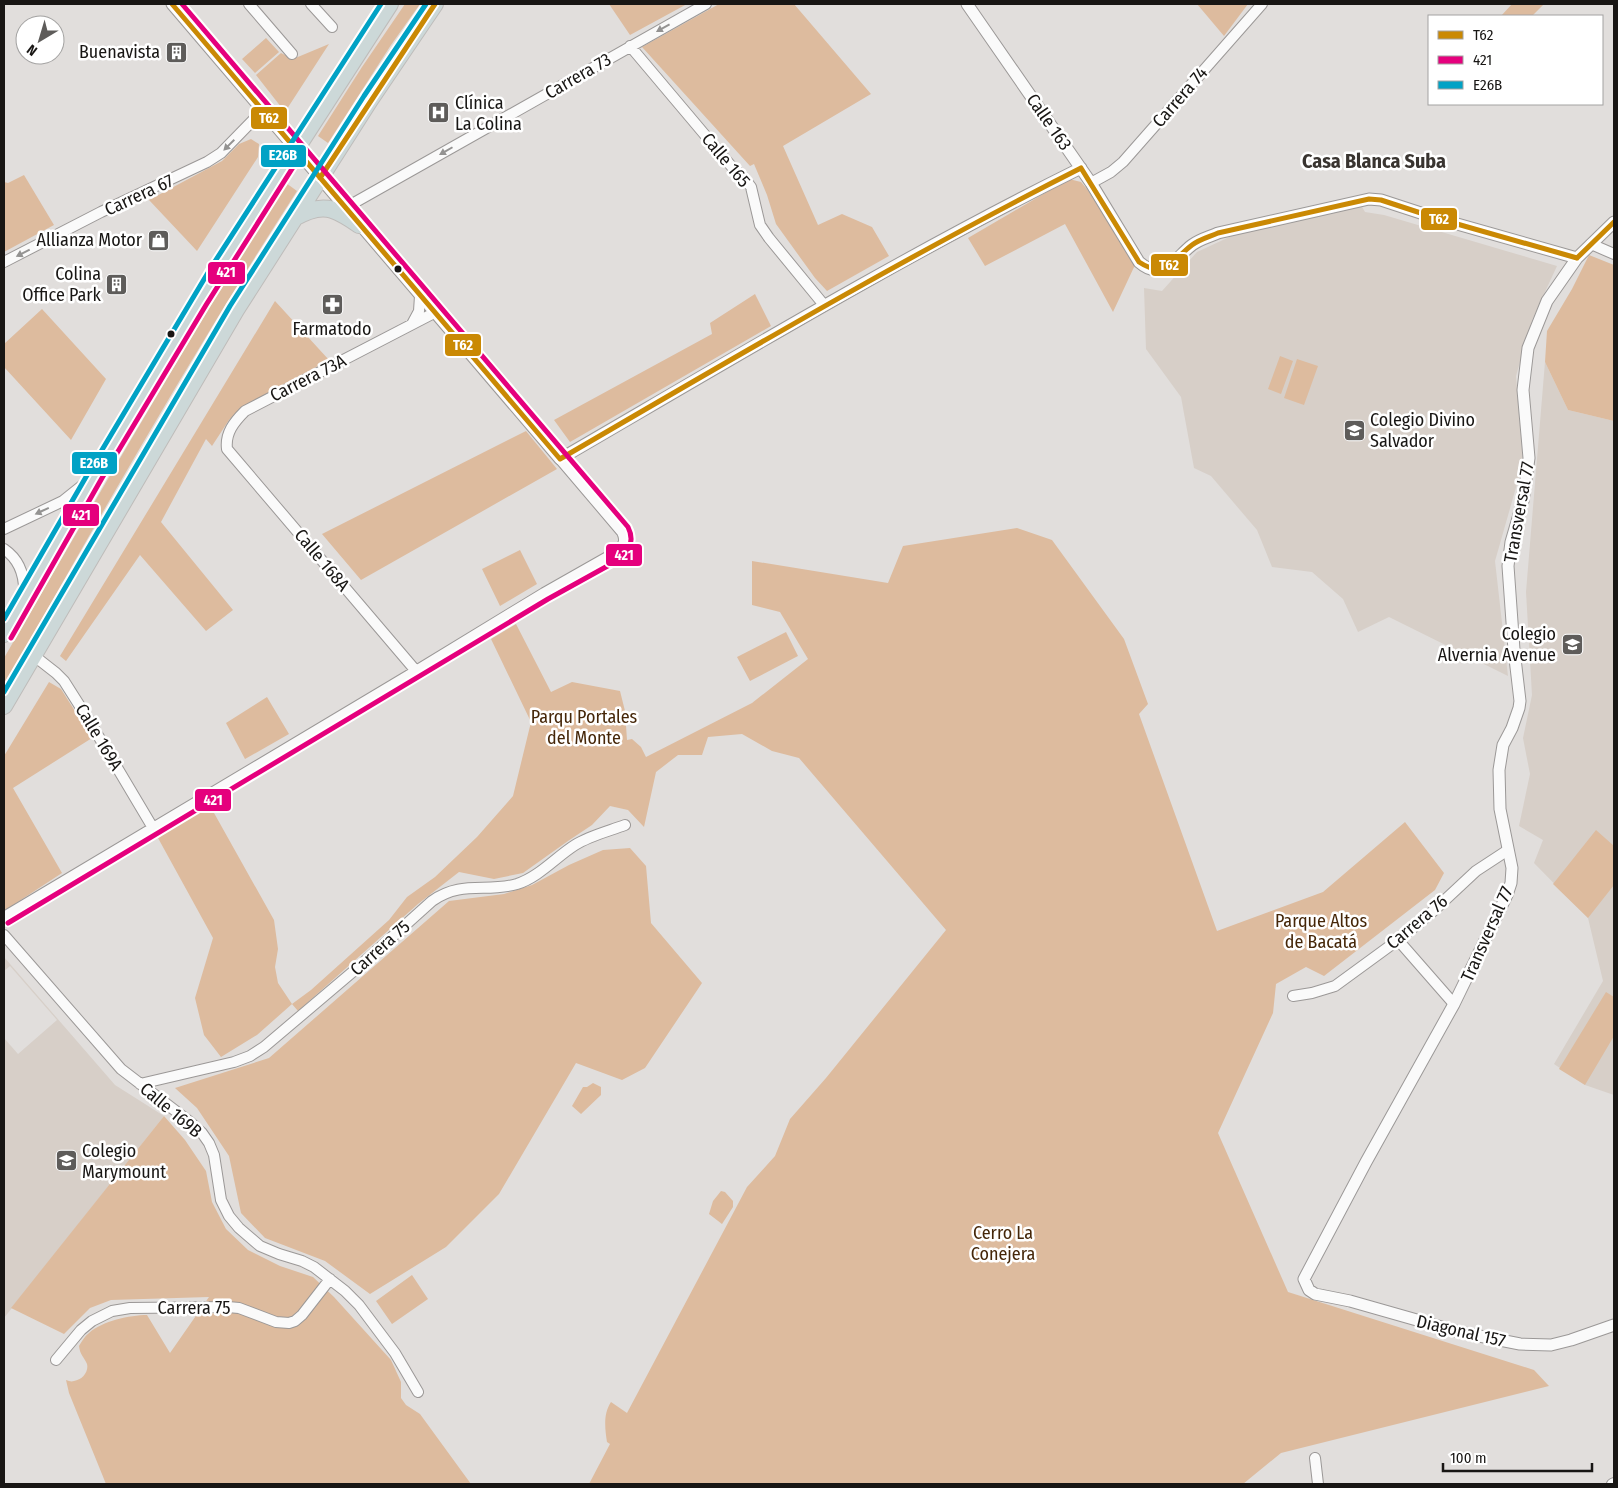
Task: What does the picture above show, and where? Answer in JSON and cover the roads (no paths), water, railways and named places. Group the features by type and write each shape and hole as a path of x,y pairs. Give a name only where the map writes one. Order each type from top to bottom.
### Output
{"highway":[{"path":"4,634 96,474 218,270 390,4"},
{"path":"4,706 236,310 320,178 435,4"},
{"path":"294,218 312,209 321,207 337,210 359,225"}],"street":[{"path":"4,917 416,671 544,592 618,551 625,537 172,4"},
{"path":"249,4 292,54"},
{"path":"311,4 332,27"},
{"name":"Carrera 73","path":"345,208 706,4"},
{"name":"Calle 163","path":"968,4 1081,168 1145,267 1158,270 1166,269 1199,240 1218,233 1369,199 1381,200 1436,218 1577,258"},
{"name":"Carrera 74","path":"1091,183 1111,172 1123,162 1262,4"},
{"name":"Calle 165","path":"630,46 732,167 745,179 751,187 760,225 824,304"},
{"name":"Carrera 67","path":"4,262 101,212 207,162 221,153 263,110"},
{"path":"477,133 482,143"},
{"path":"560,459 824,304 1081,168"},
{"path":"1577,258 1614,222"},
{"path":"1591,244 1614,254"},
{"name":"Transversal 77","path":"1309,1290 1304,1279 1366,1162 1454,1004 1511,883 1512,868 1500,809 1499,770 1503,745 1512,728 1520,701 1508,566 1511,542 1523,501 1529,458 1523,390 1528,348 1547,301 1577,258"},
{"path":"412,324 419,311 420,296"},
{"name":"Carrera 73A","path":"227,450 226,440 234,422 245,411 434,313"},
{"name":"Calle 168A","path":"227,450 416,671"},
{"path":"4,528 63,500 96,474"},
{"path":"4,549 22,569 24,576 24,599"},
{"name":"Calle 169A","path":"33,655 64,681 153,828"},
{"name":"Carrera 75","path":"140,1084 234,1062 250,1056 285,1030 432,901 444,893 456,889 504,887 520,883 540,871 576,844 625,825"},
{"name":"Carrera 76","path":"1293,996 1335,986 1398,940 1431,913 1476,871 1508,850"},
{"name":"Calle 169B","path":"4,935 116,1064 202,1133 214,1155 221,1200 228,1216 238,1228 260,1246 314,1267 345,1291 359,1305 395,1353 418,1392"},
{"path":"1398,940 1454,1004"},
{"name":"Carrera 75","path":"56,1360 74,1337 92,1321 112,1312 130,1308 239,1308 276,1322 290,1323 302,1315 330,1278"},
{"name":"Diagonal 157","path":"1309,1290 1316,1294 1350,1301 1459,1332 1520,1344 1551,1345 1614,1325"},
{"path":"1314,1458 1318,1484"}],"place":[{"name":"Buenavista","path":"176,52"},
{"name":"Clínica La Colina","path":"439,113"},
{"name":"Allianza Motor","path":"158,240"},
{"name":"Colina Office Park","path":"117,284"},
{"name":"Farmatodo","path":"332,304"},
{"name":"Colegio Divino Salvador","path":"1354,430"},
{"name":"Colegio Alvernia Avenue","path":"1572,644"},
{"name":"Colegio Marymount","path":"66,1161"}],"district":[{"name":"Casa Blanca Suba","path":"1374,161"}],"park label":[{"name":"Parqu Portales del Monte","path":"584,728"},
{"name":"Parque Altos de Bacatá","path":"1321,931"},
{"name":"Cerro La Conejera","path":"1003,1243"}]}
